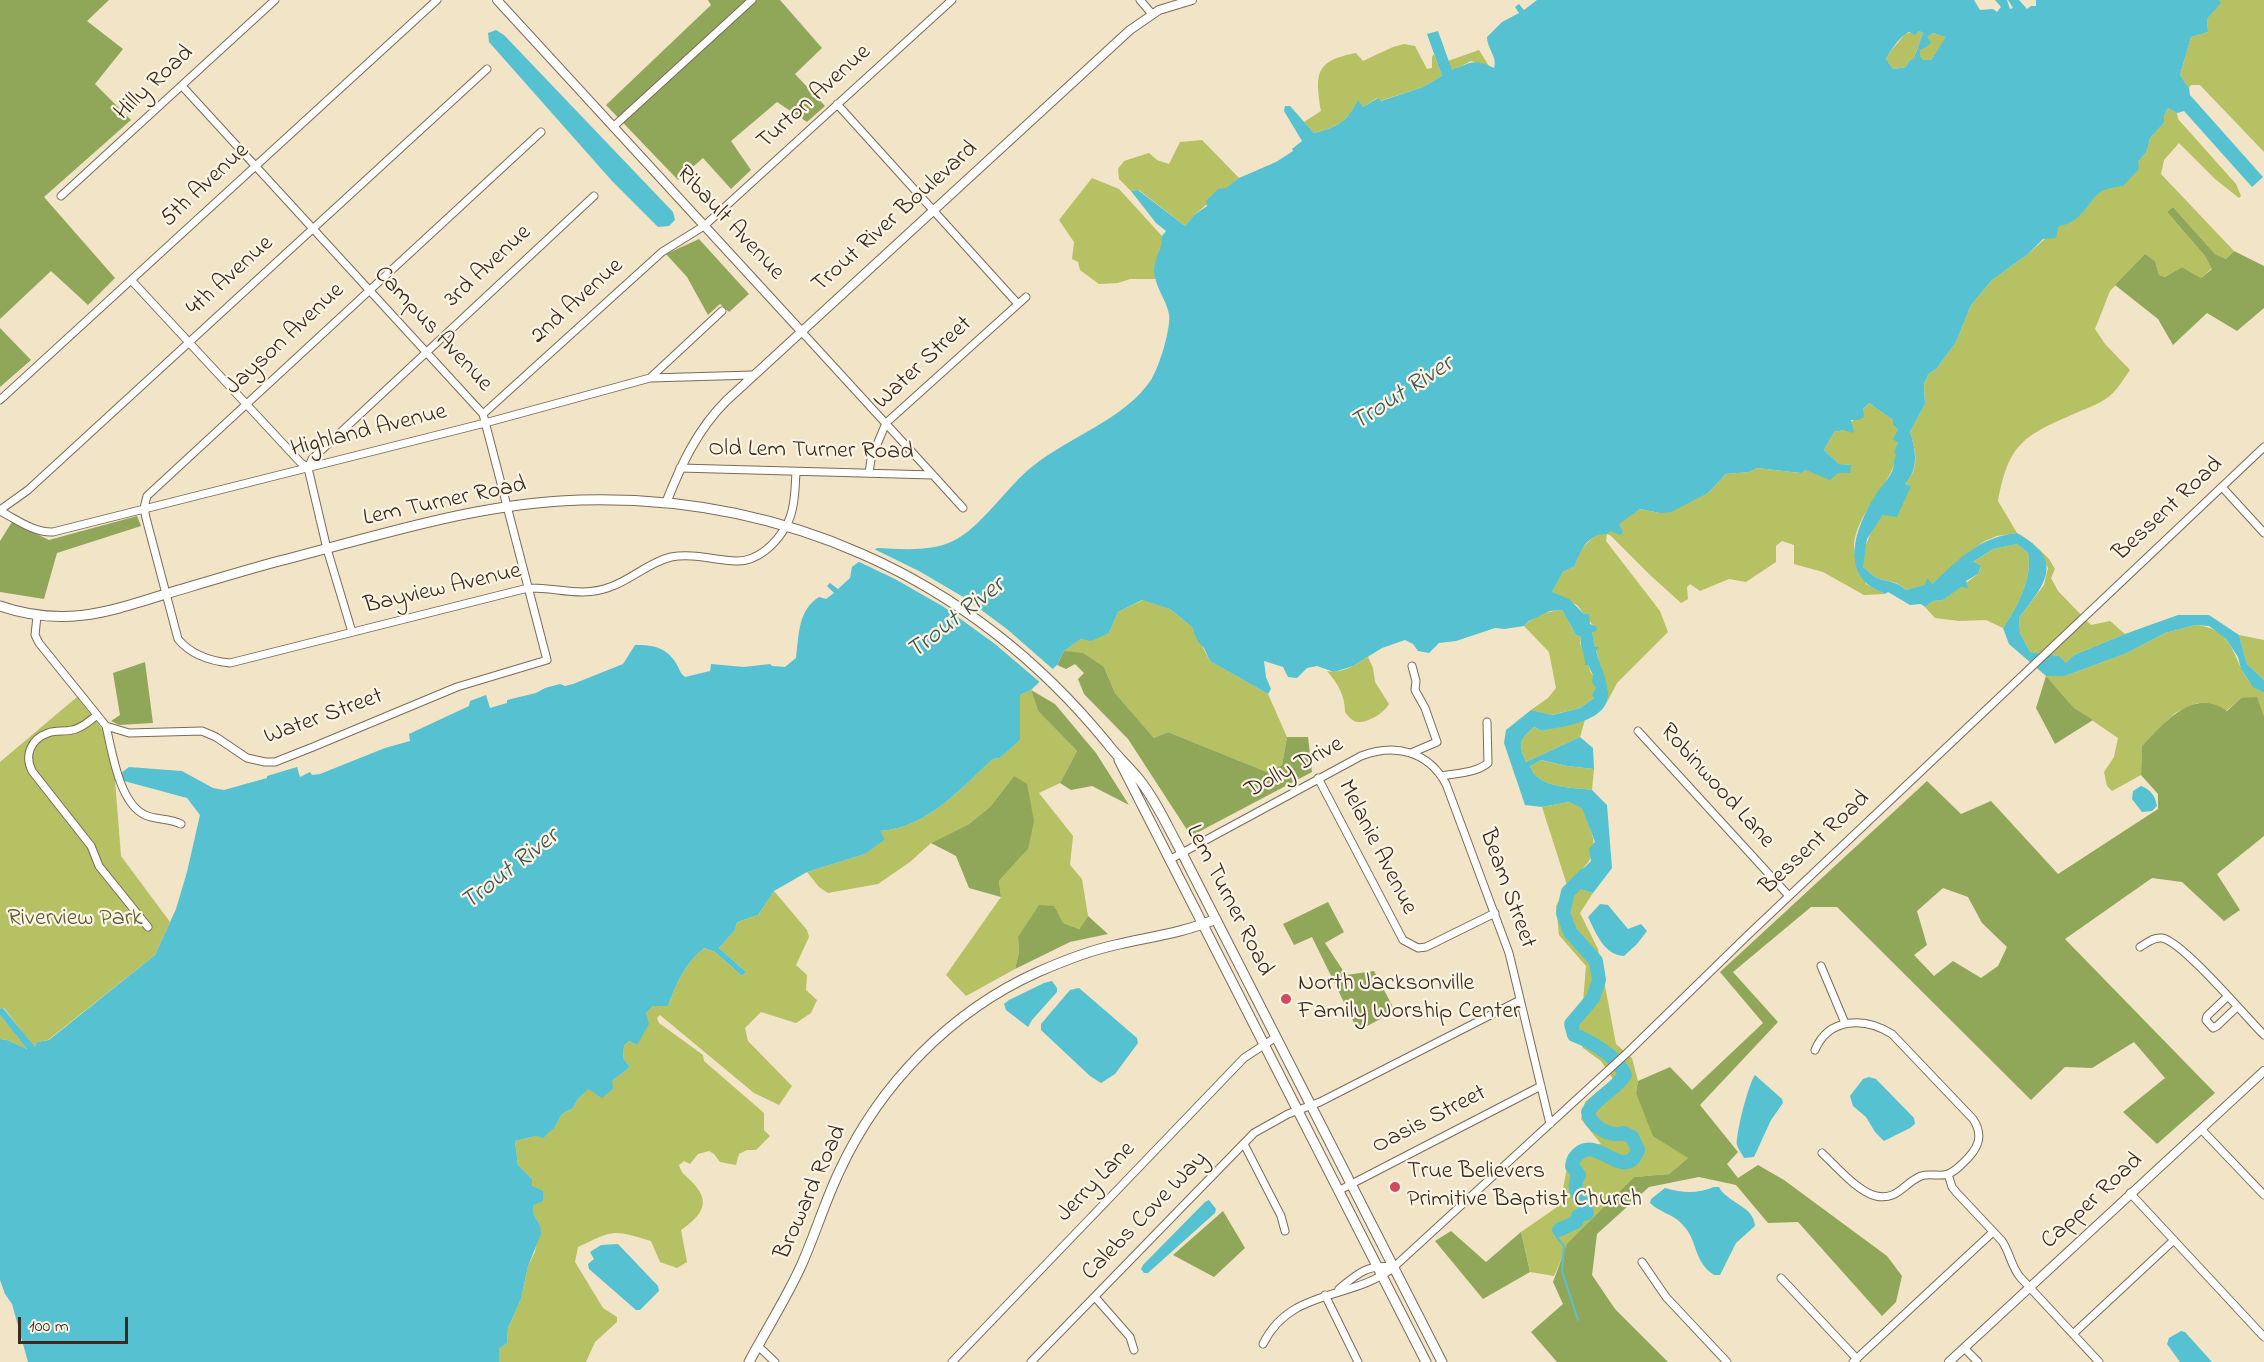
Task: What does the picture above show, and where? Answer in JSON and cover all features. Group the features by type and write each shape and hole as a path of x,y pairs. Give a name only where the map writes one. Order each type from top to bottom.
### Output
{"main road":[{"name":"Lem Turner Road","path":"0,606 37,616 86,616 118,609 241,571 468,513 560,501 666,503 717,509 787,525 856,551 930,588 1009,643 1059,687 1139,779 1182,853 1442,1362"},
{"name":"Lem Turner Road","path":"1116,754 1130,786 1426,1362"},
{"name":"Broward Road","path":"749,1362 800,1268 840,1170 861,1130 895,1082 925,1050 973,1010 1037,972 1091,951 1166,935 1216,919"}],"street":[{"name":"Hilly Road","path":"61,196 275,0"},
{"name":"5th Avenue","path":"0,400 437,0"},
{"name":"Ribault Avenue","path":"497,0 933,475"},
{"path":"613,127 753,0"},
{"name":"Turton Avenue","path":"704,226 952,0"},
{"path":"1140,0 1152,14"},
{"name":"Trout River Boulevard","path":"666,503 680,468 699,433 711,416 753,375 1113,45 1152,14 1192,0"},
{"name":"4th Avenue","path":"0,511 28,490 487,69"},
{"name":"Campus Avenue","path":"182,86 483,414 546,660"},
{"path":"837,104 1018,304"},
{"name":"Jayson Avenue","path":"144,508 151,492 541,132"},
{"name":"3rd Avenue","path":"308,468 312,459 594,196"},
{"name":"2nd Avenue","path":"483,414 662,252 704,226"},
{"path":"132,281 308,468 327,549 352,632"},
{"name":"Water Street","path":"869,473 871,459 886,423 1026,297"},
{"path":"650,378 722,311"},
{"name":"Highland Avenue","path":"0,511 44,532 53,532 485,423 650,378 753,375"},
{"name":"Bessent Road","path":"1263,1344 1270,1331 1293,1311 1325,1295 1357,1287 1382,1277 1394,1267 1627,1053 1789,896 2264,447"},
{"name":"Old Lem Turner Road","path":"680,468 933,475 963,508"},
{"name":"Bayview Avenue","path":"144,508 178,639 185,648 196,654 220,662 244,661 528,588 547,588 563,592 595,591 620,583 661,560 674,557 698,556 736,561 752,559 766,549 787,525 794,499 796,472"},
{"path":"2222,487 2264,533"},
{"path":"37,616 35,635 39,643 106,726 118,777 136,808 148,817 170,819 181,824"},
{"name":"Water Street","path":"106,726 129,733 202,731 216,737 247,758 275,762 457,687 546,660"},
{"path":"1411,753 1437,742 1425,708 1415,690 1416,681 1412,666"},
{"path":"96,716 73,730 45,733 34,742 27,762 91,846 99,866 148,927"},
{"path":"1441,776 1469,772 1483,768 1488,763 1487,722"},
{"name":"Robinwood Lane","path":"1638,731 1789,896"},
{"name":"Dolly Drive","path":"1169,860 1318,778 1376,750 1391,749 1411,753 1426,761 1441,776"},
{"name":"Beam Street","path":"1441,776 1509,953 1550,1124"},
{"name":"Melanie Avenue","path":"1318,778 1403,940 1418,948 1426,947 1495,913"},
{"path":"2140,947 2154,938 2172,941 2264,1035"},
{"path":"1821,966 1845,1023"},
{"path":"2227,997 2208,1016 2206,1020 2208,1025 2213,1028 2217,1026 2237,1007"},
{"name":"Calebs Cove Way","path":"1031,1362 1261,1128 1521,1000"},
{"path":"1815,1050 1819,1040 1845,1023 1868,1022 1892,1034 1978,1126 1979,1143 1974,1153 1958,1168 1948,1174 1922,1176 1896,1194 1887,1197 1876,1196 1865,1191 1822,1153"},
{"name":"Jerry Lane","path":"952,1362 1244,1058 1276,1037"},
{"name":"Capper Road","path":"1949,1362 2264,1071"},
{"name":"Oasis Street","path":"1338,1191 1541,1086"},
{"path":"2201,1129 2264,1195"},
{"path":"1244,1144 1281,1216 1285,1231"},
{"path":"1948,1174 1956,1192 2007,1249 2014,1269 2099,1362"},
{"path":"2130,1193 2264,1337"},
{"path":"1781,1278 1855,1360 1993,1232"},
{"path":"2073,1334 2174,1240"},
{"path":"1642,1262 1659,1289 1727,1362"},
{"path":"1376,1265 1394,1267"},
{"name":"Bessent Road","path":"1337,1291 1349,1280 1376,1265"},
{"path":"1325,1295 1358,1362"},
{"path":"1095,1297 1130,1337 1134,1350"},
{"path":"758,1346 775,1362"},
{"path":"1964,1348 1978,1362"}],"green space":[{"path":"0,0 109,0 87,21 123,49 95,84 131,120 44,197 115,278 88,305 51,271 0,319"},
{"path":"708,0 780,0 822,48 795,74 825,106 807,122 777,102 731,141 751,170 731,189 703,158 678,180 606,105 711,5"},
{"path":"2219,0 2264,0 2264,152 2200,85 2191,85 2189,88 2180,75 2191,37 2208,32 2207,19 2220,3"},
{"path":"1919,31 1923,33 1914,58 1906,67 1893,69 1886,59 1890,52 1904,34"},
{"path":"1933,33 1947,37 1931,60 1922,60 1919,56 1920,50 1925,46 1926,37"},
{"path":"1404,44 1415,46 1427,69 1432,68 1434,54 1442,76 1423,87 1380,101 1377,98 1363,107 1358,101 1345,119 1322,131 1314,133 1304,122 1321,111 1318,87 1321,71 1325,65 1342,56 1356,53 1363,61"},
{"path":"1479,50 1489,66 1471,61 1452,71 1448,61"},
{"path":"2168,108 2177,113 2178,119 2236,184 2241,196 2239,198 2215,179 2179,143 2164,160 2161,174 2234,251 2226,259 2215,254 2173,207 2167,212 2205,256 2212,268 2201,278 2182,267 2165,277 2159,275 2155,261 2145,254 2110,291 2095,329 2105,344 2130,370 2109,396 2043,428 2021,444 2014,454 2007,466 1998,501 2017,533 1997,536 1985,541 1932,584 1906,590 1897,583 1875,577 1863,567 1867,542 1878,522 1910,486 1905,484 1913,472 1915,460 1910,432 1925,404 1924,384 1928,375 1937,368 1956,342 1971,305 1992,280 2028,254 2058,227 2076,219 2090,200 2138,162 2147,151 2150,138 2164,123 2164,116"},
{"path":"1202,140 1239,178 1194,215 1185,226 1139,190 1131,191 1119,179 1118,169 1124,161 1149,153 1157,160 1169,164 1180,142"},
{"path":"1092,178 1119,189 1162,236 1155,279 1130,279 1118,283 1099,284 1080,270 1078,262 1072,259 1074,242 1059,220"},
{"path":"2173,207 2215,254 2226,259 2234,251 2264,266 2264,308 2237,331 2207,313 2173,345 2158,319 2115,285 2145,254 2155,261 2159,275 2165,277 2182,267 2201,278 2212,269 2205,256 2167,212"},
{"path":"699,239 749,294 729,312 720,304 708,315 687,277 666,254"},
{"path":"0,328 31,360 0,387"},
{"path":"1869,403 1893,420 1893,425 1898,430 1897,451 1892,470 1858,528 1854,549 1866,584 1885,594 1864,595 1823,572 1794,564 1794,545 1782,541 1776,546 1776,562 1746,582 1729,579 1700,591 1690,584 1687,587 1688,599 1681,603 1607,534 1606,541 1660,611 1668,632 1617,683 1607,702 1608,691 1596,650 1598,647 1595,647 1592,632 1594,627 1577,605 1552,592 1563,572 1575,566 1579,552 1591,539 1640,509 1660,513 1708,493 1726,474 1749,472 1757,468 1800,473 1806,470 1838,473 1851,465 1839,464 1824,450 1834,432 1844,430"},
{"path":"137,516 141,526 57,553 44,599 0,592 0,541 12,522 49,540"},
{"path":"2017,544 2028,553 2028,572 2014,611 2003,628 1986,620 1959,621 1935,618 1925,607 1933,601 1943,600 1978,574 1981,567 1972,563 1993,549"},
{"path":"2038,548 2055,569 2051,578 2058,591 2091,625 2110,621 2125,634 2074,655 2066,664 2059,656 2030,652 2020,633 2019,618 2044,585 2048,568"},
{"path":"1143,600 1170,609 1192,627 1210,661 1268,694 1287,737 1282,765 1267,772 1168,732 1154,738 1115,693 1104,667 1064,651 1081,639 1109,633 1118,612"},
{"path":"1562,610 1576,635 1581,637 1580,643 1596,688 1594,698 1580,708 1551,715 1531,710 1548,698 1556,688 1549,652 1524,626 1532,619"},
{"path":"2195,625 2211,628 2222,635 2229,644 2245,676 2264,693 2264,717 2241,698 2226,711 2197,703 2175,713 2142,746 2141,775 2112,791 2107,786 2104,772 2114,757 2118,738 2074,708 2046,676 2065,676 2127,653 2165,633"},
{"path":"2239,635 2264,640 2264,680 2247,664"},
{"path":"1064,651 1083,653 1104,667 1115,693 1154,738 1168,732 1267,772 1282,765 1287,737 1308,737 1312,772 1191,836 1128,739 1084,694 1078,679 1084,673 1075,664 1066,669 1057,665"},
{"path":"1368,657 1373,668 1375,682 1389,704 1375,717 1357,722 1345,712 1340,690 1327,671 1343,670"},
{"path":"145,662 153,723 119,725 111,721 120,715 113,673"},
{"path":"2046,676 2074,708 2093,720 2055,744 2036,708"},
{"path":"1031,690 1038,711 1077,751 1060,783 1039,793 1073,836 1070,865 1082,879 1088,916 1079,929 1063,923 1018,937 1019,952 1015,969 966,996 946,975 1001,897 999,881 1028,849 1014,776 990,807 969,824 931,843 910,862 878,884 828,893 819,887 807,872 865,854 880,831 913,823 928,815 993,759 1000,758 1020,740 1020,695"},
{"path":"1031,690 1055,704 1096,753 1129,805 1092,786 1071,790 1060,783 1077,751 1038,711"},
{"name":"Riverview Park","path":"77,697 112,742 121,856 170,922 155,955 48,1040 37,1042 35,1048 4,1008 0,1009 0,762"},
{"path":"2257,697 2264,717 2264,836 2217,874 2240,910 2224,921 2182,882 2152,878 2065,939 2215,1093 2157,1144 2123,1112 2165,1078 2134,1042 2092,1068 2065,1067 2031,1100 1837,907 1811,907 1733,972 1778,1022 1700,1105 1738,1152 1727,1164 1738,1178 1758,1165 1784,1180 1887,1256 1902,1276 1896,1302 1882,1316 1798,1222 1768,1223 1736,1185 1699,1177 1649,1187 1597,1234 1592,1275 1615,1309 1668,1362 1557,1362 1531,1332 1563,1304 1553,1282 1567,1244 1634,1177 1669,1174 1688,1158 1653,1136 1636,1093 1638,1081 1670,1067 1692,1090 1763,1023 1720,972 1927,781 1961,814 1991,801 2058,874 2158,809 2158,794 2141,775 2142,746 2160,727 2191,705 2202,703 2214,705 2227,711 2241,698","holes":["1943,888 1968,897 1982,923 2007,947 1998,966 1981,978 1953,961 1934,976 1914,955 1927,945 1917,911"]},
{"path":"1585,720 1580,737 1526,762 1521,742 1534,727 1542,731"},
{"path":"1540,760 1594,769 1592,790 1556,786 1540,779 1530,766"},
{"path":"1014,776 1027,784 1034,821 1028,849 999,881 1001,897 969,888 956,856 931,843 969,824 990,807"},
{"path":"1569,802 1582,807 1594,842 1591,857 1568,885 1593,893 1580,913 1598,949 1616,1044 1632,1058 1638,1081 1636,1093 1688,1158 1669,1174 1634,1177 1568,1244 1554,1276 1530,1272 1521,1232 1560,1205 1568,1162 1580,1146 1601,1144 1581,1119 1585,1102 1613,1079 1601,1061 1567,1032 1567,1021 1583,1002 1586,966 1559,935 1556,906 1567,885 1542,807"},
{"path":"774,891 807,930 809,937 796,965 807,975 806,990 817,1000 811,1013 796,1023 761,1012 745,1028 748,1041 792,1086 779,1105 754,1093 660,1015 657,1018 659,1023 703,1055 704,1061 764,1113 764,1130 770,1136 756,1150 747,1150 739,1154 736,1165 720,1162 709,1151 698,1154 690,1164 684,1161 679,1165 683,1174 697,1188 703,1202 699,1213 681,1230 687,1262 677,1268 660,1262 651,1241 628,1234 607,1234 578,1247 575,1262 603,1308 617,1317 617,1322 595,1342 586,1362 499,1362 499,1349 507,1343 508,1328 521,1299 528,1266 535,1252 540,1225 533,1213 532,1179 518,1165 515,1141 536,1136 555,1127 562,1114 573,1108 588,1088 612,1081 630,1067 623,1058 624,1046 629,1041 637,1045 646,1013 653,1006 668,1006 682,974 691,960 704,948 715,952 742,976 746,972 719,948 735,930 737,922 758,915"},
{"path":"1328,902 1344,932 1325,943 1346,975 1374,971 1395,1011 1358,1031 1312,937 1294,945 1283,924"},
{"path":"1039,905 1054,906 1063,923 1079,929 1088,916 1108,934 1070,942 1015,969 1019,952 1018,937"},
{"path":"0,1015 27,1049 0,1039"},
{"path":"1223,1211 1245,1248 1214,1277 1173,1255"},
{"path":"1451,1231 1486,1262 1521,1232 1530,1272 1483,1299 1435,1241"}],"water":[{"name":"Trout River","path":"1537,0 1974,0 1980,10 1993,9 1997,12 2001,7 1995,0 2007,0 2010,9 2013,8 2008,0 2019,0 2027,9 2036,6 2036,0 2219,0 2221,3 2207,19 2208,32 2191,37 2180,75 2189,88 2190,95 2263,177 2252,187 2184,111 2177,113 2168,108 2164,116 2164,123 2150,138 2147,151 2138,162 2139,169 2123,186 2099,193 2076,219 2058,227 2056,238 2043,239 2028,254 1992,280 1971,305 1956,342 1937,368 1928,375 1924,384 1925,404 1910,432 1915,460 1913,472 1905,484 1911,486 1897,517 1883,515 1867,539 1863,567 1877,578 1897,584 1906,590 1925,585 1927,578 1932,584 1980,544 2017,533 2042,553 2046,563 2043,584 2019,618 2020,633 2030,652 2059,656 2066,663 2074,655 2178,615 2209,615 2239,635 2247,664 2264,680 2264,693 2253,687 2226,639 2209,626 2195,625 2165,633 2127,653 2065,676 2046,676 2009,644 2003,628 2014,611 2028,572 2028,553 2017,544 1993,549 1973,562 1981,566 1978,574 1966,581 1968,588 1961,587 1943,600 1933,601 1925,607 1921,604 1910,605 1888,592 1885,594 1869,586 1858,572 1855,562 1856,539 1869,506 1893,469 1896,455 1894,452 1898,443 1893,439 1898,430 1893,425 1893,420 1869,403 1863,409 1864,417 1851,420 1854,433 1844,430 1834,432 1824,450 1839,464 1851,465 1850,473 1838,473 1830,480 1806,470 1801,473 1757,468 1749,472 1726,474 1708,493 1671,512 1660,513 1640,509 1619,524 1623,532 1620,535 1611,531 1595,536 1582,549 1575,566 1563,572 1552,592 1569,599 1584,614 1589,614 1590,624 1597,627 1596,631 1592,632 1595,647 1599,647 1596,651 1607,686 1607,701 1602,710 1584,721 1542,731 1534,727 1525,735 1521,746 1526,762 1580,737 1593,748 1594,769 1541,760 1530,766 1540,779 1556,786 1592,790 1607,805 1612,868 1593,893 1567,885 1591,861 1589,849 1595,842 1582,808 1569,802 1542,807 1525,805 1504,743 1506,730 1531,710 1552,715 1580,708 1594,698 1592,695 1596,688 1592,682 1593,675 1588,665 1585,665 1581,637 1576,635 1562,610 1550,611 1529,621 1524,626 1495,628 1456,641 1439,643 1429,653 1418,651 1413,644 1405,640 1382,648 1353,666 1334,672 1317,666 1307,668 1297,678 1288,677 1283,667 1264,661 1266,677 1271,689 1268,694 1210,661 1192,627 1170,609 1142,600 1118,612 1109,633 1091,641 1081,639 1064,651 1057,665 1031,690 1020,695 1020,740 1000,758 993,759 928,815 913,823 880,831 885,839 865,854 807,872 774,891 758,915 737,922 735,930 719,948 746,972 742,976 715,952 704,948 691,960 682,974 668,1006 653,1006 646,1013 649,1024 637,1045 629,1041 624,1046 623,1058 630,1067 612,1081 613,1089 602,1098 588,1089 573,1108 562,1114 555,1127 543,1138 536,1136 515,1141 518,1165 532,1179 532,1186 543,1191 543,1201 533,1205 533,1213 540,1225 541,1234 528,1266 521,1299 508,1328 507,1343 499,1349 499,1362 28,1362 12,1304 0,1280 0,1039 27,1049 0,1015 0,1009 3,1008 35,1047 37,1042 49,1040 155,955 176,909 200,815 187,798 124,781 121,773 129,767 182,771 213,788 224,790 297,767 300,777 310,772 312,775 320,774 385,748 410,741 409,734 469,706 470,701 486,695 490,708 545,688 560,684 565,686 573,684 623,664 635,645 659,648 669,654 685,677 710,671 711,664 744,667 770,664 785,667 796,658 799,632 807,609 819,597 826,599 834,593 827,586 830,583 838,589 850,578 852,567 877,548 935,547 963,535 984,517 1033,466 1112,417 1140,394 1151,380 1164,348 1169,321 1168,309 1156,282 1154,271 1162,236 1166,231 1156,223 1131,191 1138,190 1185,226 1194,215 1207,206 1206,201 1218,189 1226,188 1239,178 1276,162 1293,151 1292,149 1302,141 1284,111 1285,106 1290,106 1314,133 1346,119 1358,100 1363,107 1378,98 1381,101 1423,87 1442,76 1427,34 1438,31 1452,70 1476,62 1494,68 1495,60 1487,37 1502,22 1519,13 1515,7 1519,4 1524,10","holes":["1919,31 1923,33 1914,58 1906,67 1893,69 1886,59 1893,48 1909,32 1915,35","1933,33 1946,37 1931,60 1923,60 1920,50 1928,46 1931,42 1927,37"]},
{"path":"496,30 504,35 673,212 675,220 669,226 658,227 612,181 489,42 488,33"},
{"path":"2141,786 2150,791 2155,799 2157,806 2152,811 2142,812 2132,799 2133,791"},
{"path":"1600,904 1608,905 1628,929 1641,924 1647,931 1624,956 1611,952 1606,947 1588,917"},
{"path":"1052,981 1057,992 1028,1027 1006,1010 1004,1004 1009,1000"},
{"path":"1079,988 1137,1038 1138,1043 1115,1074 1101,1083 1090,1076 1041,1030 1041,1024 1070,990"},
{"path":"1755,1075 1782,1099 1783,1103 1771,1120 1754,1157 1744,1158 1737,1140 1746,1098"},
{"path":"1869,1077 1876,1079 1914,1118 1915,1124 1884,1141 1875,1132 1866,1117 1853,1106 1850,1096 1863,1079"},
{"path":"1719,1187 1727,1197 1745,1209 1753,1219 1755,1226 1736,1243 1720,1275 1714,1275 1702,1263 1691,1237 1682,1224 1650,1203 1651,1199 1665,1188 1690,1192"},
{"path":"1209,1200 1216,1209 1215,1213 1148,1273 1144,1273 1141,1269 1143,1265"},
{"path":"618,1244 658,1286 659,1291 640,1310 636,1310 589,1269 588,1264 594,1259 590,1252 601,1245"},
{"path":"2181,1331 2185,1332 2212,1362 2180,1362 2167,1344 2169,1338"}],"pier":[{"path":"872,548 919,571 965,598 1007,629 1055,671 1042,684 995,644 944,607 895,579 855,560"}],"waterway":[{"path":"1559,1230 1576,1222 1578,1216 1587,1213 1576,1190 1579,1175 1572,1166 1578,1154 1586,1150 1594,1150 1626,1162 1633,1159 1638,1150 1632,1137 1623,1133 1606,1132 1592,1122 1588,1112 1625,1075 1617,1062 1604,1051 1574,1035 1571,1024 1593,998 1599,980 1596,961 1570,932 1563,913 1568,892 1585,875"},
{"path":"1559,1230 1556,1236 1564,1246 1562,1271 1578,1320"}],"place":[{"name":"North Jacksonville Family Worship Center","path":"1286,999"},
{"name":"True Believers Primitive Baptist Church","path":"1395,1187"}]}
